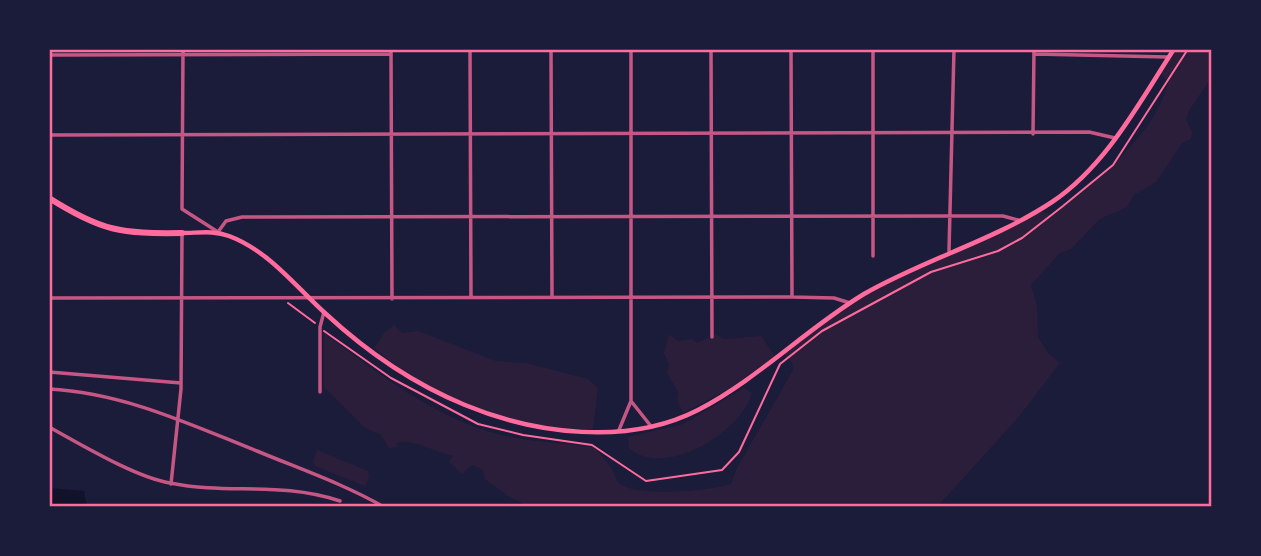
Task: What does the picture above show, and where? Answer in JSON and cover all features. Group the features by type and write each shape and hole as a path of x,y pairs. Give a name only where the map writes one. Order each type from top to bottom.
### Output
{"highway":[{"path":"49,198 85,220 108,229 138,233 182,233"}],"main road":[{"path":"182,233 218,232 261,253 324,312 386,362 466,406 528,425 570,431 619,430 650,425 696,411 727,392 850,303 903,272 1020,221 1063,194 1115,138 1174,49"}],"street":[{"path":"183,49 182,209 218,232 226,221 237,217 1003,216 1020,221"},
{"path":"470,49 471,297"},
{"path":"551,49 552,296"},
{"path":"619,430 631,401 631,49"},
{"path":"711,49 712,337"},
{"path":"791,49 792,297"},
{"path":"873,49 873,256"},
{"path":"949,251 952,216 954,49"},
{"path":"49,55 183,56 391,51 392,299"},
{"path":"1034,134 1034,52 1169,57"},
{"path":"49,135 1089,132 1115,138"},
{"path":"171,484 181,383 182,233"},
{"path":"49,298 792,297 834,298 850,303"},
{"path":"320,392 320,327 324,312"},
{"path":"49,372 181,383"},
{"path":"49,389 103,395 176,419 344,486 384,507"},
{"path":"631,401 650,425"},
{"path":"49,427 149,477 171,484 216,488 293,489 340,500"}],"path":[{"path":"281,299 391,378 486,427 592,444 644,481 722,470 739,452 780,364 822,331 884,296 931,272 998,251 1022,238 1114,165 1188,49"}],"shaded area":[{"path":"1175,49 1212,49 1212,77 1190,109 1186,120 1192,132 1191,139 1182,143 1156,182 1134,195 1127,207 1100,219 1071,249 1060,253 1031,285 1037,306 1038,337 1049,354 1060,363 1018,418 937,507 530,507 508,496 485,479 482,469 472,465 462,474 449,462 453,456 409,442 396,443 398,447 389,448 380,434 365,428 324,387 324,333 408,393 453,418 501,435 593,447 611,467 618,482 626,487 672,492 731,484 737,468 793,370 792,363 782,351 853,300 1039,210 1052,215 1104,173 1150,123 1168,83 1160,72"},
{"path":"394,325 402,333 418,331 496,361 526,363 588,379 598,388 593,430 549,427 525,422 476,407 431,388 374,348 385,332"},
{"path":"669,334 678,341 692,339 697,343 716,334 723,339 761,336 775,356 729,389 683,413 677,399 678,392 667,373 669,364 664,353"},
{"path":"744,388 752,393 745,408 718,436 700,447 681,455 662,458 644,456 629,448 628,437 683,424"},
{"path":"317,450 368,471 369,478 365,486 315,466 313,461"},
{"path":"49,488 84,491 87,507 49,507"}]}
